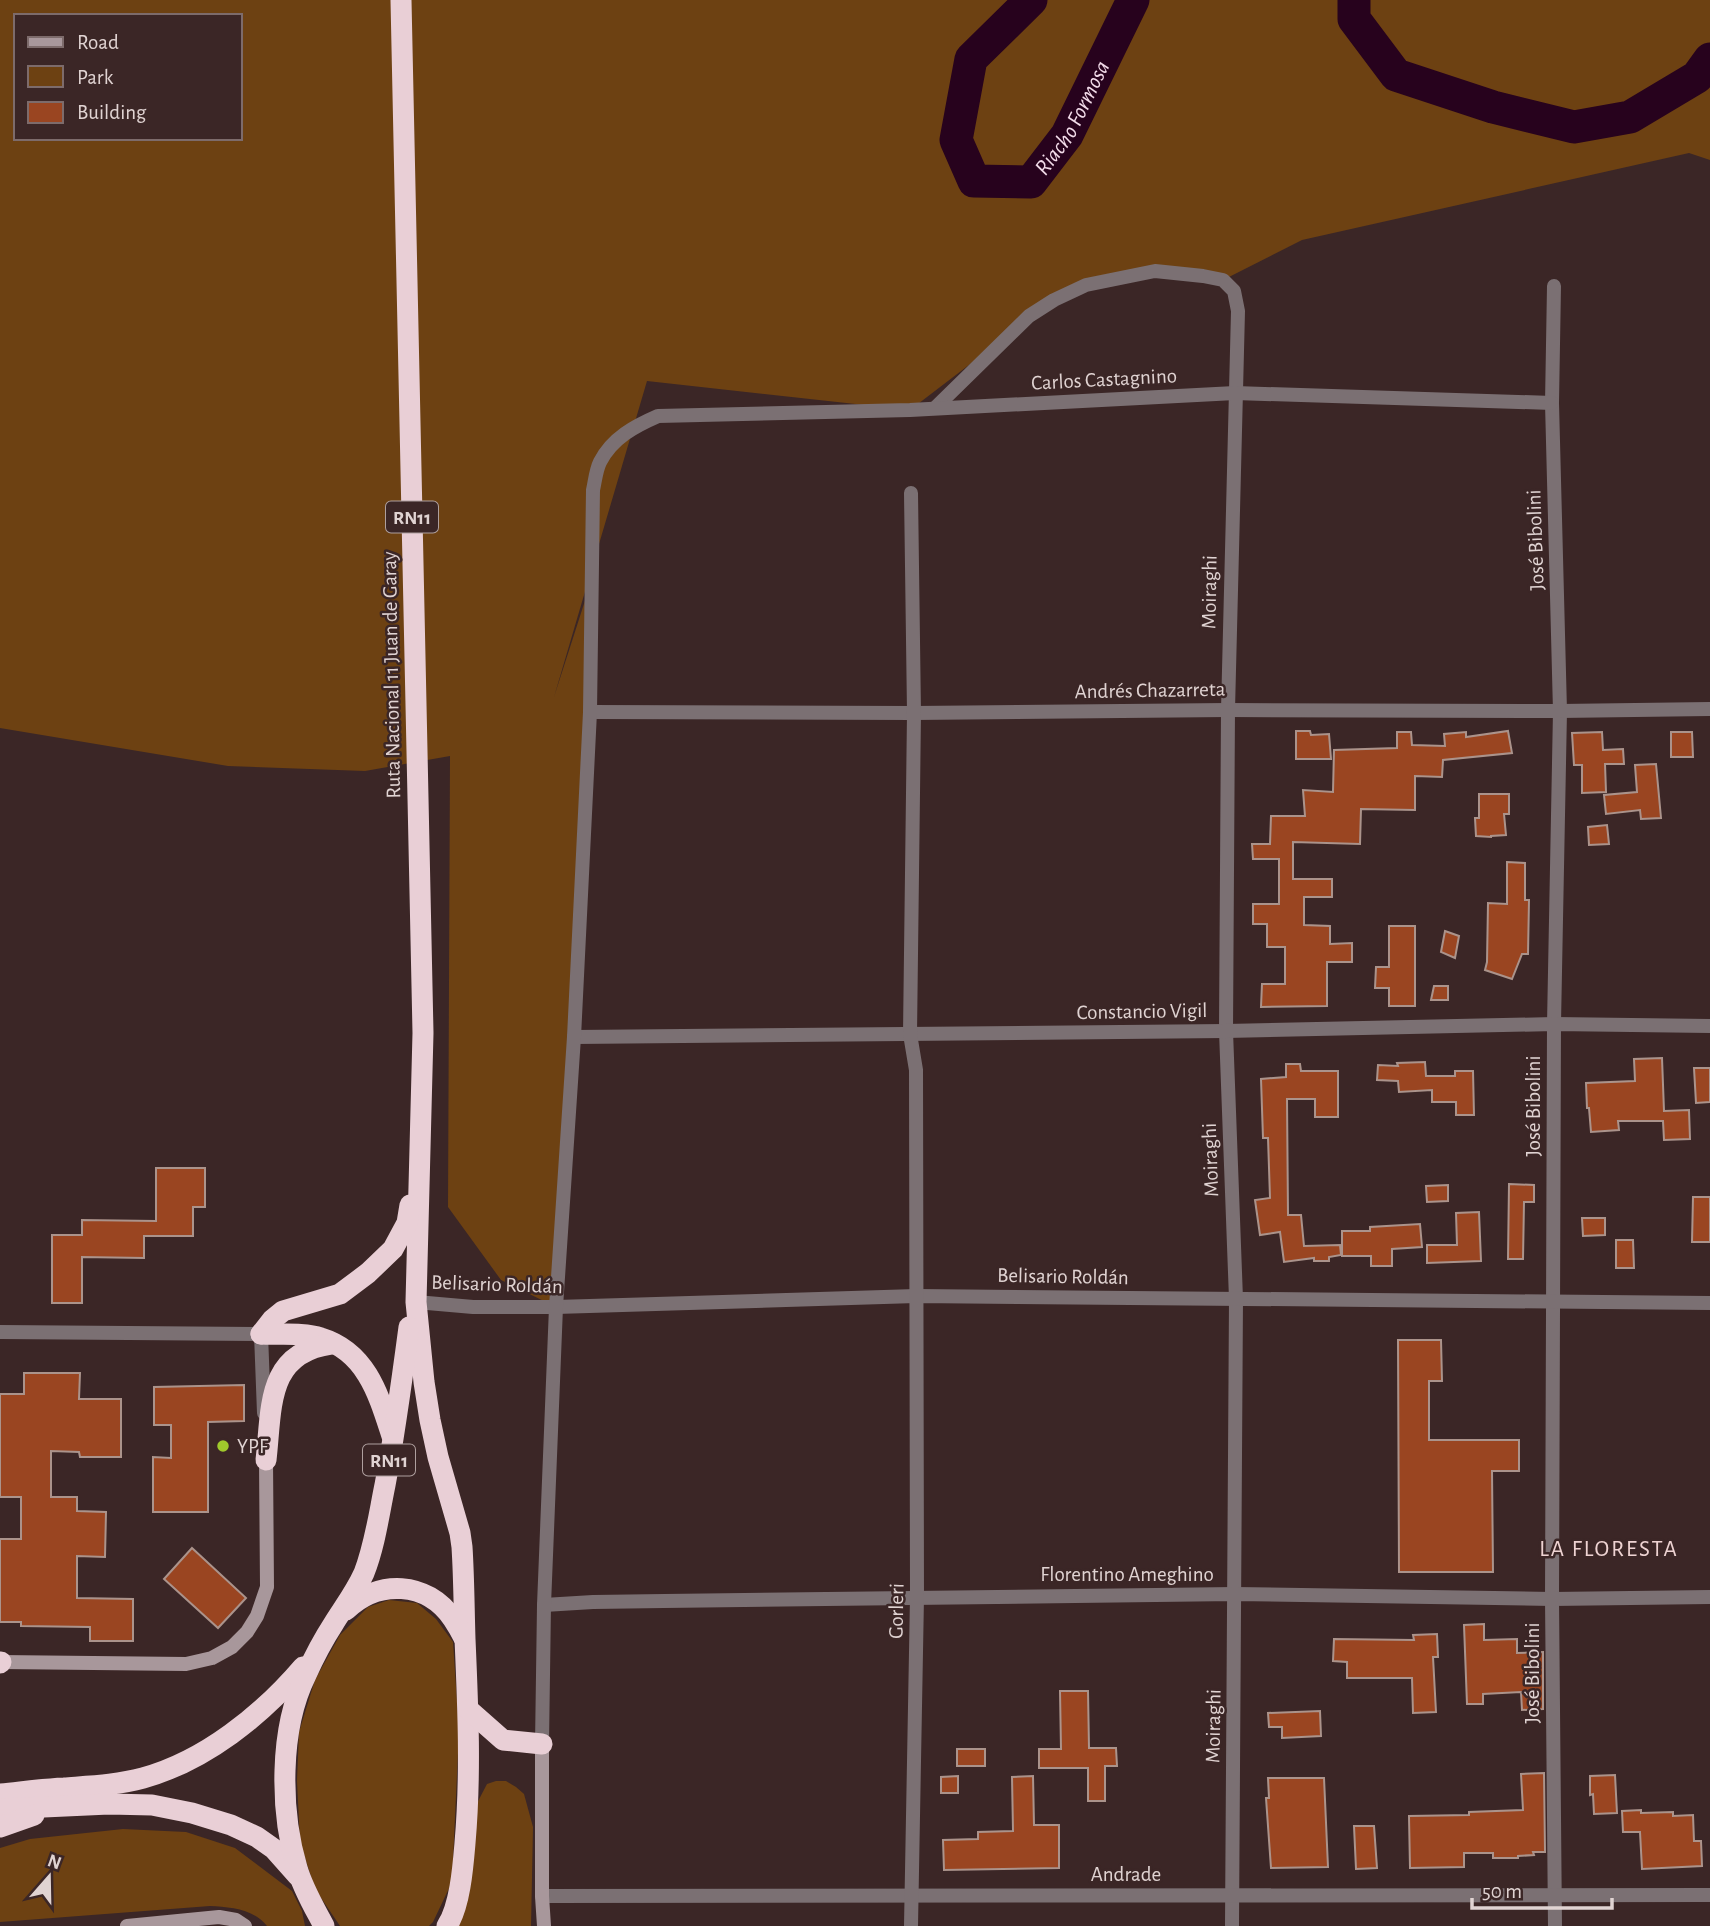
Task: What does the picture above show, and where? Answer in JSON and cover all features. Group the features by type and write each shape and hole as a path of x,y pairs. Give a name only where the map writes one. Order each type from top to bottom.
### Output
{"highway":[{"name":"Ruta Nacional 11 Juan de Garay","path":"401,0 423,1019 416,1302 430,1420 460,1534 469,1710 468,1802 462,1874 451,1920 447,1926"},
{"path":"261,1334 283,1311 340,1294 368,1273 393,1248 407,1223 419,1155"},
{"name":"Ruta Nacional 11 Juan de Garay","path":"324,1926 297,1868 288,1824 285,1793 289,1730 304,1678 364,1573 376,1534 393,1441 416,1266"},
{"path":"261,1334 322,1338 349,1353 365,1370 378,1393 393,1441"},
{"path":"266,1460 274,1390 280,1376 301,1353 313,1347 334,1344"},
{"name":"Ruta Nacional 11 Juan de Garay","path":"335,1622 348,1607 361,1598 382,1589 399,1587 416,1590 437,1603 452,1617 465,1640"},
{"name":"Ruta Nacional 11 Juan de Garay","path":"0,1809 68,1797 97,1786 143,1778 180,1763 236,1731 262,1710 320,1647"},
{"path":"469,1710 503,1741 542,1744"},
{"path":"468,1766 503,1741"},
{"path":"0,1782 68,1797"},
{"name":"Ruta Nacional 11 Juan de Garay","path":"0,1794 68,1797 109,1804 152,1805 192,1812 257,1837 274,1849 305,1889"},
{"path":"0,1827 68,1797"}],"main road":[{"path":"0,1662 186,1664 212,1658 232,1647 247,1632 257,1616 267,1587 266,1460"},
{"path":"542,1744 544,1926"},
{"path":"305,1889 312,1926"},
{"path":"127,1926 219,1917 236,1920 245,1926"}],"street":[{"name":"Moiraghi","path":"935,408 1030,316 1054,300 1086,285 1155,271 1223,280 1234,291 1238,311 1228,710 1226,1031 1236,1299 1232,1926"},
{"name":"José Bibolini","path":"1554,286 1552,403 1560,711 1554,1024 1552,1599 1555,1926"},
{"name":"Carlos Castagnino","path":"590,712 593,490 599,463 612,445 630,429 658,416 897,411 1235,393 1552,403"},
{"name":"Gorleri","path":"911,493 914,713 911,1034 916,1070 917,1597 911,1926"},
{"name":"Andrés Chazarreta","path":"590,712 1710,709"},
{"path":"542,1744 544,1605 556,1307 574,1037 590,712"},
{"name":"Constancio Vigil","path":"574,1037 1226,1031 1554,1024 1710,1026"},
{"name":"Belisario Roldán","path":"416,1302 473,1307 556,1307 916,1296 1710,1303"},
{"path":"0,1332 261,1334 266,1460"},
{"name":"Florentino Ameghino","path":"544,1605 1235,1594 1552,1599 1710,1597"},
{"name":"Andrade","path":"542,1896 1710,1895"}],"green space":[{"path":"0,0 1710,0 1710,160 1689,153 1302,240 1223,280 1155,271 1054,300 910,410 647,381 554,697 591,582 556,1307 501,1280 448,1207 450,756 365,771 228,766 0,728"},
{"path":"389,1600 417,1603 436,1619 453,1642 459,1731 452,1882 429,1926 340,1926 315,1889 300,1842 297,1781 299,1732 315,1680 340,1635 368,1607"},
{"path":"506,1781 524,1794 533,1827 531,1926 448,1926 475,1807 487,1784"},
{"path":"123,1829 186,1832 235,1848 292,1891 302,1911 305,1926 267,1926 249,1912 210,1906 0,1922 0,1848 30,1839"}],"building":[{"path":"1296,731 1310,731 1311,735 1329,734 1331,759 1296,759"},
{"path":"1508,731 1512,753 1443,760 1442,777 1415,776 1415,810 1361,809 1360,844 1293,842 1293,879 1332,879 1332,897 1304,897 1304,925 1330,926 1330,944 1352,943 1352,962 1327,962 1327,1006 1261,1007 1262,984 1285,984 1285,947 1267,947 1267,924 1253,924 1253,904 1279,904 1279,859 1253,859 1252,844 1270,844 1271,816 1305,816 1303,790 1333,792 1334,750 1397,748 1397,732 1411,732 1412,745 1445,746 1444,734 1466,732 1466,737"},
{"path":"1602,732 1603,750 1623,749 1624,764 1605,764 1606,792 1582,793 1582,765 1574,765 1572,733"},
{"path":"1671,732 1692,732 1693,757 1671,757"},
{"path":"1656,764 1661,818 1641,819 1640,810 1606,814 1604,795 1637,792 1635,765"},
{"path":"1479,794 1509,794 1509,814 1504,814 1506,835 1476,836 1475,818 1479,818"},
{"path":"1607,825 1609,844 1589,845 1588,827"},
{"path":"1507,862 1525,863 1525,900 1529,900 1528,954 1522,954 1512,979 1485,970 1488,903 1507,904"},
{"path":"1389,926 1415,926 1415,1006 1389,1006 1389,988 1375,988 1376,967 1389,967"},
{"path":"1445,931 1459,936 1455,958 1441,952"},
{"path":"1434,986 1448,986 1448,1000 1431,1000"},
{"path":"1662,1058 1664,1111 1689,1110 1690,1139 1664,1140 1663,1121 1618,1121 1619,1130 1591,1132 1586,1083 1635,1081 1634,1059"},
{"path":"1425,1062 1426,1076 1455,1076 1455,1071 1473,1071 1474,1115 1456,1115 1456,1102 1432,1102 1432,1090 1399,1092 1398,1081 1377,1080 1378,1065 1398,1066 1397,1063"},
{"path":"1286,1064 1300,1064 1301,1071 1338,1071 1338,1117 1315,1117 1315,1099 1287,1099 1288,1215 1301,1215 1304,1246 1340,1245 1341,1255 1329,1257 1329,1261 1314,1261 1314,1258 1284,1262 1280,1232 1260,1235 1255,1200 1270,1198 1268,1138 1263,1138 1261,1079 1286,1077"},
{"path":"1694,1068 1710,1068 1710,1102 1696,1103"},
{"path":"156,1168 205,1168 205,1207 193,1207 193,1236 144,1236 144,1258 82,1257 82,1303 52,1303 52,1235 82,1235 82,1220 156,1221"},
{"path":"1509,1184 1534,1185 1534,1202 1524,1202 1523,1259 1508,1259"},
{"path":"1448,1185 1448,1201 1427,1202 1426,1186"},
{"path":"1693,1197 1710,1197 1710,1242 1692,1242"},
{"path":"1479,1212 1481,1261 1427,1263 1427,1245 1457,1245 1456,1213"},
{"path":"1582,1218 1605,1218 1605,1235 1583,1236"},
{"path":"1420,1224 1422,1247 1392,1249 1392,1266 1371,1266 1371,1256 1342,1256 1342,1231 1370,1231 1370,1227"},
{"path":"1616,1240 1633,1240 1634,1268 1616,1268"},
{"path":"1398,1340 1441,1340 1442,1381 1429,1381 1429,1440 1519,1440 1519,1471 1492,1471 1493,1572 1399,1572"},
{"path":"24,1373 80,1373 79,1399 121,1399 121,1457 80,1457 79,1452 51,1451 51,1497 77,1497 77,1511 106,1512 105,1557 77,1556 77,1598 133,1599 133,1641 90,1641 90,1627 21,1626 21,1622 0,1622 0,1539 21,1539 21,1497 0,1497 0,1394 24,1394"},
{"path":"244,1385 244,1421 208,1422 208,1512 153,1512 153,1457 171,1458 171,1425 154,1425 154,1387"},
{"path":"192,1548 246,1598 218,1628 164,1579"},
{"path":"1484,1624 1484,1640 1517,1639 1517,1653 1543,1652 1543,1709 1522,1710 1521,1692 1483,1694 1483,1704 1467,1704 1464,1625"},
{"path":"1437,1634 1438,1657 1433,1657 1436,1712 1413,1713 1412,1678 1347,1678 1347,1662 1333,1661 1334,1639 1414,1640 1413,1635"},
{"path":"1060,1691 1088,1691 1089,1748 1116,1748 1117,1766 1105,1766 1105,1801 1088,1801 1088,1768 1039,1768 1039,1749 1061,1749"},
{"path":"1320,1711 1321,1736 1282,1738 1282,1727 1269,1727 1268,1713"},
{"path":"957,1749 985,1749 985,1766 957,1766"},
{"path":"1544,1773 1545,1852 1533,1852 1534,1855 1518,1858 1493,1858 1493,1853 1464,1853 1464,1867 1410,1868 1409,1816 1469,1815 1469,1812 1523,1810 1521,1774"},
{"path":"1615,1775 1617,1813 1594,1814 1590,1776"},
{"path":"958,1776 958,1793 941,1793 941,1777"},
{"path":"1033,1776 1034,1825 1059,1825 1059,1868 944,1870 943,1840 978,1839 978,1832 1013,1831 1012,1777"},
{"path":"1268,1778 1324,1778 1328,1867 1271,1868 1266,1798 1269,1798"},
{"path":"1641,1810 1641,1813 1673,1812 1673,1816 1693,1815 1694,1841 1701,1841 1702,1866 1642,1869 1640,1832 1623,1832 1622,1811"},
{"path":"1354,1826 1374,1826 1377,1868 1356,1869"}],"waterway":[{"name":"Riacho Formosa","path":"1031,0 971,59 956,140 974,181 1031,182 1067,135 1133,0"},
{"name":"Riacho Formosa","path":"1354,0 1354,19 1396,75 1493,107 1574,127 1630,117 1697,77 1710,59"}],"place":[{"name":"YPF","path":"223,1446"}],"district":[{"name":"LA FLORESTA","path":"1609,1548"}]}
